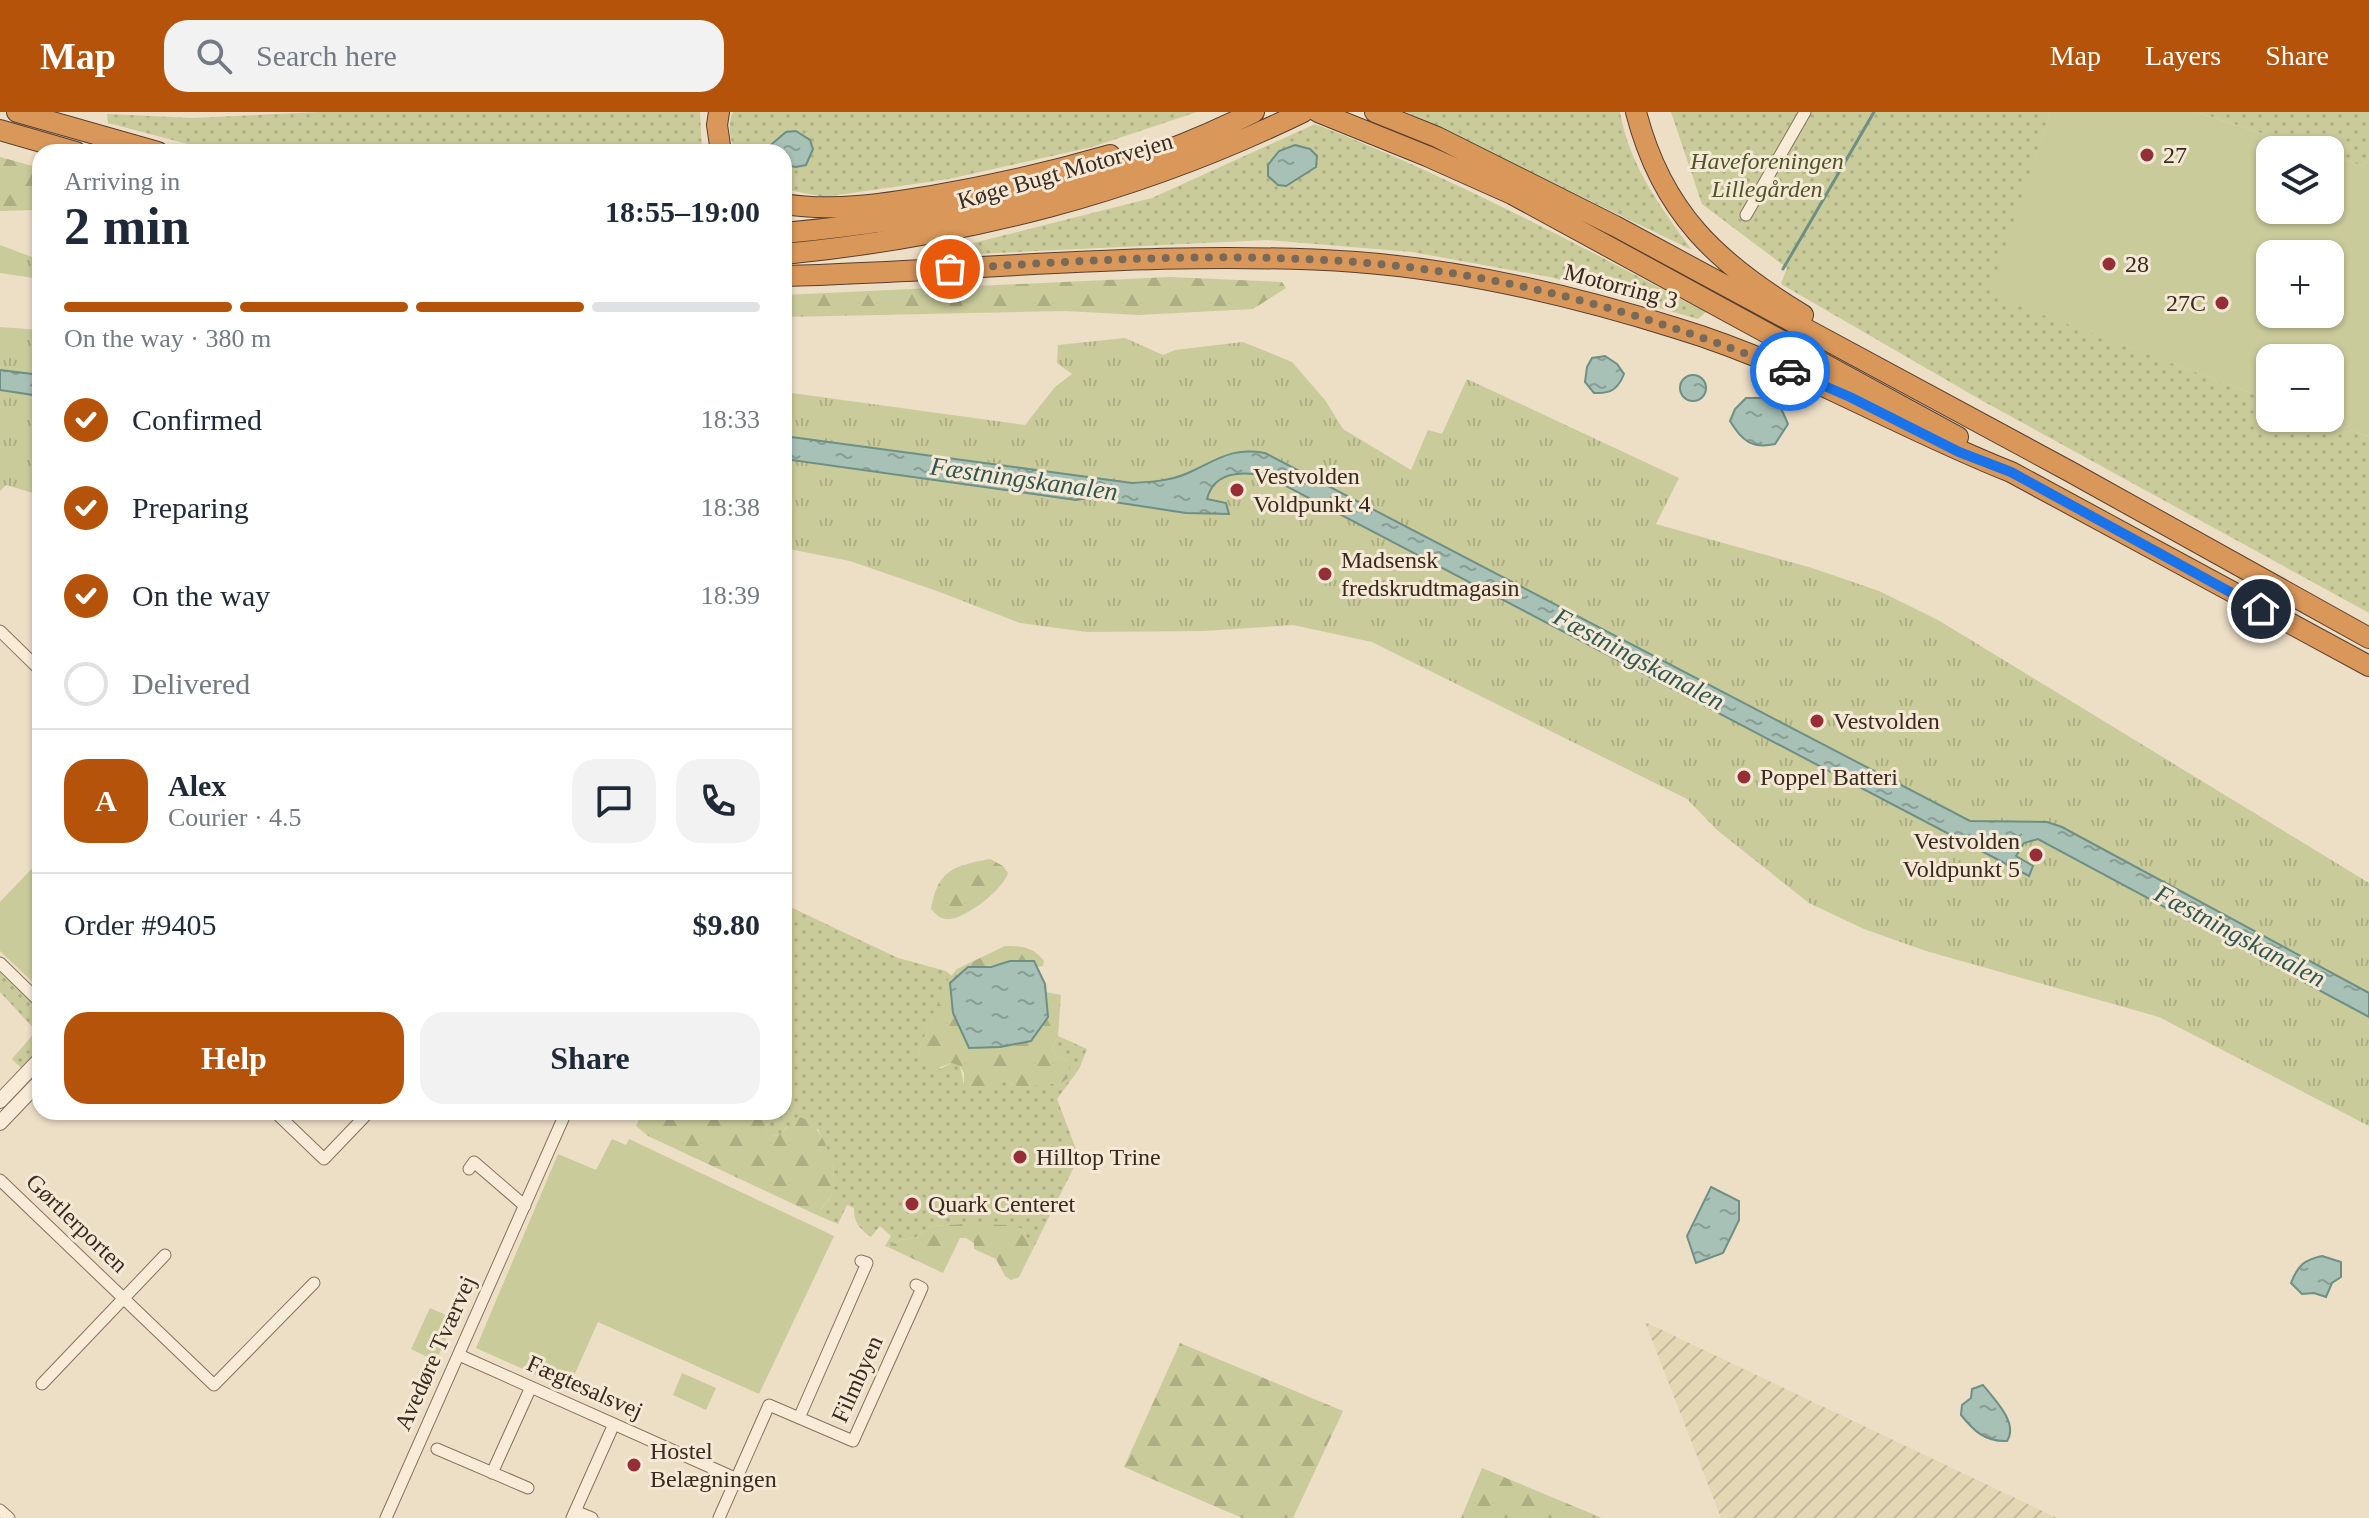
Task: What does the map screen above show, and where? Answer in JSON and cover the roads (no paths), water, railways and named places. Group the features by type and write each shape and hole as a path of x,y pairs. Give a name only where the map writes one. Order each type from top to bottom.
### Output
{"highway":[{"path":"17,112 130,144"},
{"path":"719,112 720,144"},
{"path":"792,205 855,206 974,188 1079,164 1141,147 1221,118 1253,112"},
{"name":"Køge Bugt Motorvejen","path":"792,232 940,213 1017,196 1157,153 1227,126 1253,112"},
{"name":"Køge Bugt Motorvejen","path":"792,253 922,236 1020,216 1163,173 1303,112"},
{"path":"1318,112 1512,194 1964,440 2011,472"},
{"path":"1636,112 1642,137 1668,195 1727,264 1820,325 2038,448 2069,471"},
{"name":"Motorring 3","path":"1383,115 1451,144 1601,219 2069,471 2369,638"},
{"path":"0,130 48,144"},
{"name":"Motorring 3","path":"792,276 1197,257 1358,262 1477,278 1597,305 1711,340 1850,397 1959,452 2011,472 2369,666"},
{"path":"2284,592 2369,629"}],"street":[{"path":"1746,215 1805,112"},
{"path":"0,631 32,662"},
{"path":"0,963 32,994"},
{"path":"0,1101 32,1067"},
{"path":"0,1123 32,1089"},
{"path":"283,1120 324,1159 361,1120"},
{"name":"Avedøre Tværvej","path":"386,1518 563,1120"},
{"path":"469,1169 474,1162 525,1206"},
{"name":"Gørtlerporten","path":"0,1180 214,1385 314,1283"},
{"name":"Gørtlerporten","path":"42,1384 165,1255"},
{"name":"Filmbyen","path":"799,1418 867,1263 861,1261"},
{"name":"Filmbyen","path":"719,1518 769,1405 853,1441 922,1288 916,1285"},
{"name":"Fægtesalsvej","path":"459,1355 737,1479"},
{"path":"492,1473 531,1387"},
{"path":"592,1518 574,1514 614,1424"},
{"path":"437,1449 528,1488"},
{"path":"0,1510 9,1518"}],"water":[{"path":"796,131 810,140 813,149 806,165 792,166 792,144 772,144 786,132"},
{"path":"1295,145 1310,149 1317,156 1316,167 1286,186 1278,185 1268,176 1268,165 1279,151"},
{"path":"1605,356 1617,364 1624,374 1613,390 1594,393 1585,382 1587,367 1592,358"},
{"path":"0,370 32,374 32,395 0,390"},
{"path":"1693,375 1702,379 1706,388 1702,397 1693,401 1684,397 1680,388 1684,379"},
{"path":"1746,398 1763,398 1780,406 1788,424 1775,444 1748,442 1730,421 1735,409"},
{"name":"Fæstningskanalen","path":"792,437 1132,483 1174,478 1233,453 1265,453 1970,821 2047,822 2062,827 2369,993 2369,1017 2038,839 2024,843 2016,856 2033,866 2029,876 1267,476 1239,473 1216,482 1207,499 1226,503 1229,514 1186,513 1088,498 1076,500 792,460"},
{"path":"1010,961 1034,961 1045,984 1048,1017 1031,1041 1000,1047 969,1048 953,1013 950,983 968,967 991,967"},
{"path":"1711,1187 1739,1201 1739,1220 1723,1253 1696,1263 1687,1236"},
{"path":"2322,1256 2341,1262 2341,1277 2332,1283 2326,1297 2314,1293 2302,1294 2291,1283 2296,1272 2302,1264"},
{"path":"1983,1385 2008,1419 2010,1434 2007,1441 1992,1440 1981,1434 1961,1415 1962,1405 1971,1398 1972,1389"}],"waterway":[{"path":"1783,269 1874,112"}],"place":[{"name":"27","path":"2147,155"},
{"name":"28","path":"2109,264"},
{"name":"27C","path":"2222,303"},
{"name":"Vestvolden Voldpunkt 4","path":"1237,490"},
{"name":"Madsensk fredskrudtmagasin","path":"1325,574"},
{"name":"Vestvolden","path":"1817,721"},
{"name":"Poppel Batteri","path":"1744,777"},
{"name":"Vestvolden Voldpunkt 5","path":"2036,855"},
{"name":"Hilltop Trine","path":"1020,1157"},
{"name":"Quark Centeret","path":"912,1204"},
{"name":"Hostel Belægningen","path":"634,1465"}],"park label":[{"name":"Haveforeningen Lillegården","path":"1767,175"}]}
